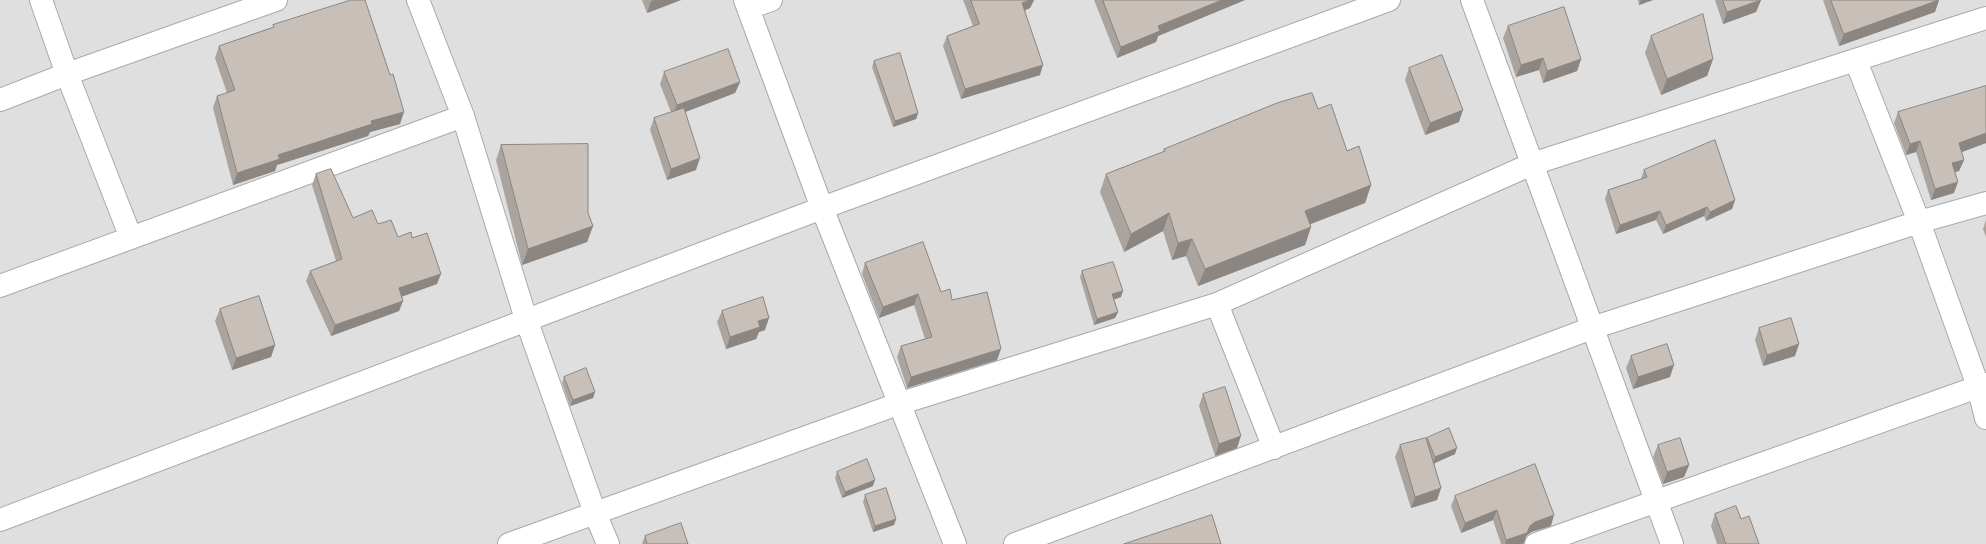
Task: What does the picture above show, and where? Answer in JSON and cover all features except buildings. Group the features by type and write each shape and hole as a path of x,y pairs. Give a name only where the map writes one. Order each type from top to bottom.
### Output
{"street":[{"path":"41,0 67,74 131,238"},
{"path":"0,100 67,74 276,0"},
{"path":"418,0 463,116 526,319 595,513 608,544"},
{"path":"771,0 746,4 822,208 954,544"},
{"path":"0,520 526,319 822,208 1389,0"},
{"path":"1472,0 1672,544"},
{"path":"509,544 898,404 1217,304 1532,164 1986,18"},
{"path":"1856,61 1982,385 1986,418"},
{"path":"0,286 463,116"},
{"path":"1015,544 1592,328 1919,222 1986,203"},
{"path":"1217,304 1274,448"},
{"path":"1536,544 1982,385"}],"shaded area":[{"path":"0,0 1986,0 1986,544 0,544"}]}
